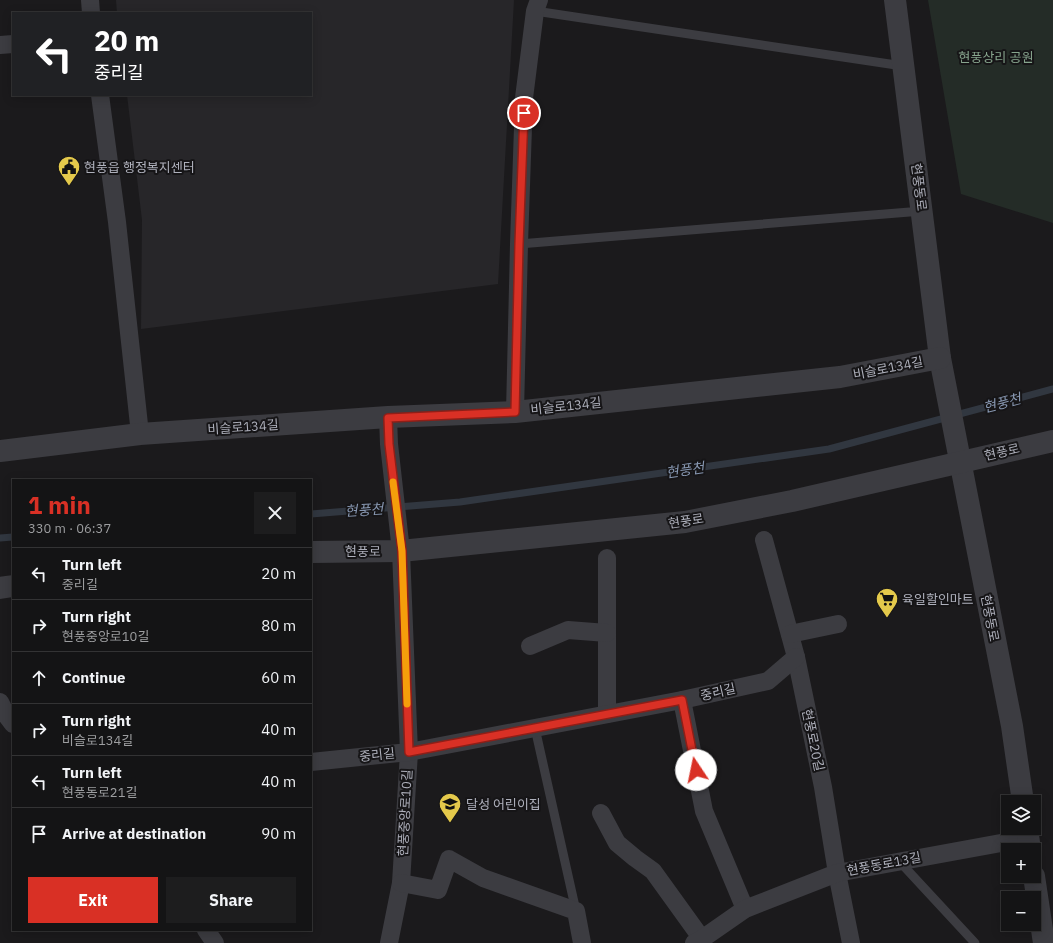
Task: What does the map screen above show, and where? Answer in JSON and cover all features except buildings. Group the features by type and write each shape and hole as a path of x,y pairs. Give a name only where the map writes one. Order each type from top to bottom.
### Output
{"street":[{"path":"90,0 91,12"},
{"name":"현풍동로","path":"895,0 941,366 1012,726 1022,795"},
{"path":"515,412 524,98 537,6"},
{"path":"0,46 12,44"},
{"path":"100,96 117,222 140,434"},
{"name":"비슬로134길","path":"0,451 140,434 388,418 515,412 941,366"},
{"name":"현풍중앙로10길","path":"388,418 389,444 402,551 409,752 401,883 389,943"},
{"name":"현풍로","path":"312,552 402,551 685,522 792,501 1053,441"},
{"name":"현풍로20길","path":"764,540 796,657 823,787 837,873 851,943"},
{"path":"607,558 607,714"},
{"path":"0,588 12,586"},
{"path":"790,634 838,624"},
{"path":"530,646 568,630 607,633"},
{"name":"중리길","path":"312,762 409,752 682,700 768,681 796,657"},
{"path":"682,700 704,812 745,909"},
{"path":"0,702 12,723"},
{"name":"현풍동로13길","path":"601,813 617,844 653,871 698,941 745,909 837,873 1028,839"},
{"path":"401,883 438,890 449,860 484,878 576,911 582,943"},
{"path":"1035,883 1044,943"},
{"path":"207,931 215,943"}],"lane":[{"path":"537,6 903,66"},
{"path":"519,244 922,211"},
{"path":"535,728 576,911"},
{"path":"899,861 974,943"}],"shaded area":[{"path":"116,0 514,0 498,284 141,329 142,220 127,96 312,96 312,12 117,12"}],"green space":[{"name":"현풍상리 공원","path":"928,0 1053,0 1053,223 961,194"}],"waterway":[{"name":"현풍천","path":"312,514 460,502 829,449 1053,389"},
{"name":"현풍천","path":"0,538 12,537"}],"slow traffic":[{"path":"393,482 402,551 407,704"}],"place":[{"name":"현풍읍 행정복지센터","path":"69,186"},
{"name":"육일할인마트","path":"887,618"},
{"name":"달성 어린이집","path":"450,824"}],"route":[{"path":"524,113 515,412 388,418 389,444 402,551 409,752 682,700 696,770"}]}
